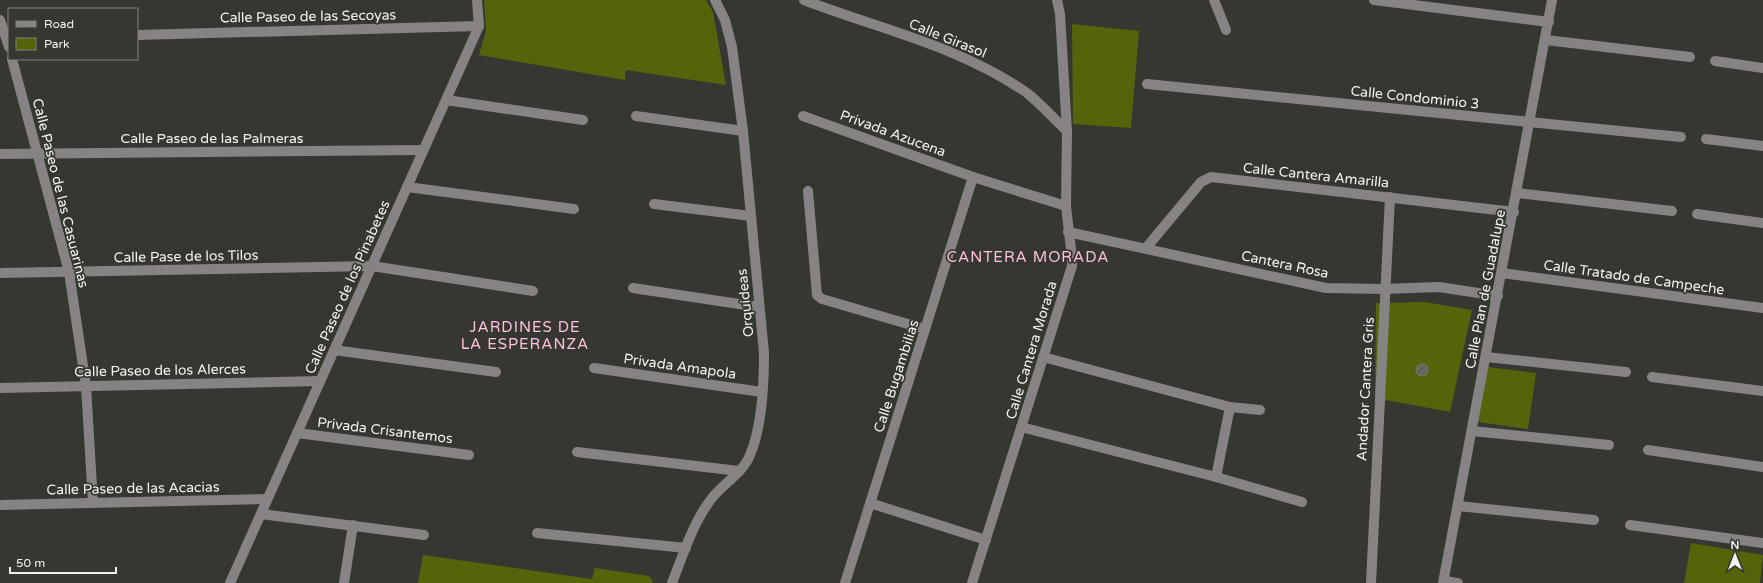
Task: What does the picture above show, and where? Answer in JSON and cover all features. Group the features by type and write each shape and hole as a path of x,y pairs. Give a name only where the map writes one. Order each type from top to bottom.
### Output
{"street":[{"name":"Calle Paseo de los Pinabetes","path":"230,583 479,26 477,0"},
{"name":"Orquídeas","path":"672,583 686,548 712,498 750,456 756,439 762,392 764,354 743,131 732,47 725,20 716,0"},
{"name":"Calle Girasol","path":"804,0 945,49 980,65 1028,94 1067,131"},
{"name":"Calle Cantera Morada","path":"972,583 1072,266 1066,206 1067,131 1060,14 1057,0"},
{"path":"1214,0 1226,30"},
{"path":"1374,0 1549,22"},
{"name":"Calle Plan de Guadalupe","path":"1444,582 1546,40 1552,0"},
{"path":"0,20 6,40"},
{"name":"Calle Paseo de las Secoyas","path":"138,35 479,26"},
{"path":"1546,40 1690,57"},
{"name":"Calle Paseo de las Casuarinas","path":"12,60 69,272 86,386 93,503"},
{"path":"1715,61 1763,68"},
{"name":"Calle Condominio 3","path":"1147,84 1681,137"},
{"path":"446,100 583,120"},
{"path":"636,116 743,131"},
{"name":"Privada Azucena","path":"803,116 973,177 1066,206"},
{"path":"1706,138 1763,146"},
{"name":"Calle Paseo de las Palmeras","path":"0,154 424,150"},
{"name":"Calle Bugambilias","path":"845,583 973,177"},
{"name":"Calle Cantera Amarilla","path":"1146,248 1201,182 1211,177 1514,212"},
{"path":"407,187 574,209"},
{"path":"808,191 817,295 822,298 925,329"},
{"path":"1517,193 1672,211"},
{"name":"Andador Cantera Gris","path":"1371,583 1384,289 1390,197"},
{"path":"654,204 751,216"},
{"path":"1697,214 1763,223"},
{"name":"Cantera Rosa","path":"1068,232 1314,286 1339,289 1439,287 1498,296"},
{"name":"Calle Pase de los Tilos","path":"0,273 372,266 534,291"},
{"name":"Calle Tratado de Campeche","path":"1502,273 1763,308"},
{"path":"633,288 759,307"},
{"path":"334,350 496,372"},
{"path":"1486,356 1626,372"},
{"path":"1043,357 1230,407 1260,410"},
{"name":"Privada Amapola","path":"594,368 762,392"},
{"path":"1652,377 1763,392"},
{"name":"Calle Paseo de los Alerces","path":"0,388 320,381"},
{"path":"1216,477 1230,407"},
{"path":"1021,427 1216,477 1302,502"},
{"path":"1472,431 1609,445"},
{"name":"Privada Crisantemos","path":"297,433 469,455"},
{"path":"1648,450 1763,466"},
{"path":"578,452 738,471"},
{"name":"Calle Paseo de las Acacias","path":"0,504 268,499"},
{"path":"870,503 986,540"},
{"path":"1458,506 1594,520"},
{"path":"261,514 424,534"},
{"path":"344,583 353,525"},
{"path":"1630,525 1763,544"},
{"path":"537,533 686,548"},
{"path":"1444,582 1458,583"}],"green space":[{"path":"484,0 706,0 713,12 726,85 626,70 625,80 479,55 486,31"},
{"path":"1072,24 1139,31 1131,128 1073,124"},
{"path":"1425,302 1472,310 1450,412 1375,398 1376,303"},
{"path":"1488,367 1536,373 1528,429 1478,422"},
{"path":"1691,543 1763,555 1760,583 1684,583"},
{"path":"423,555 592,579 595,568 649,576 653,581 652,583 418,583"}],"building":[{"path":"1424,364 1427,365 1427,375 1420,376 1417,375 1416,368 1417,365"}],"district":[{"name":"CANTERA MORADA","path":"1028,257"},
{"name":"JARDINES DE LA ESPERANZA","path":"525,336"}]}
